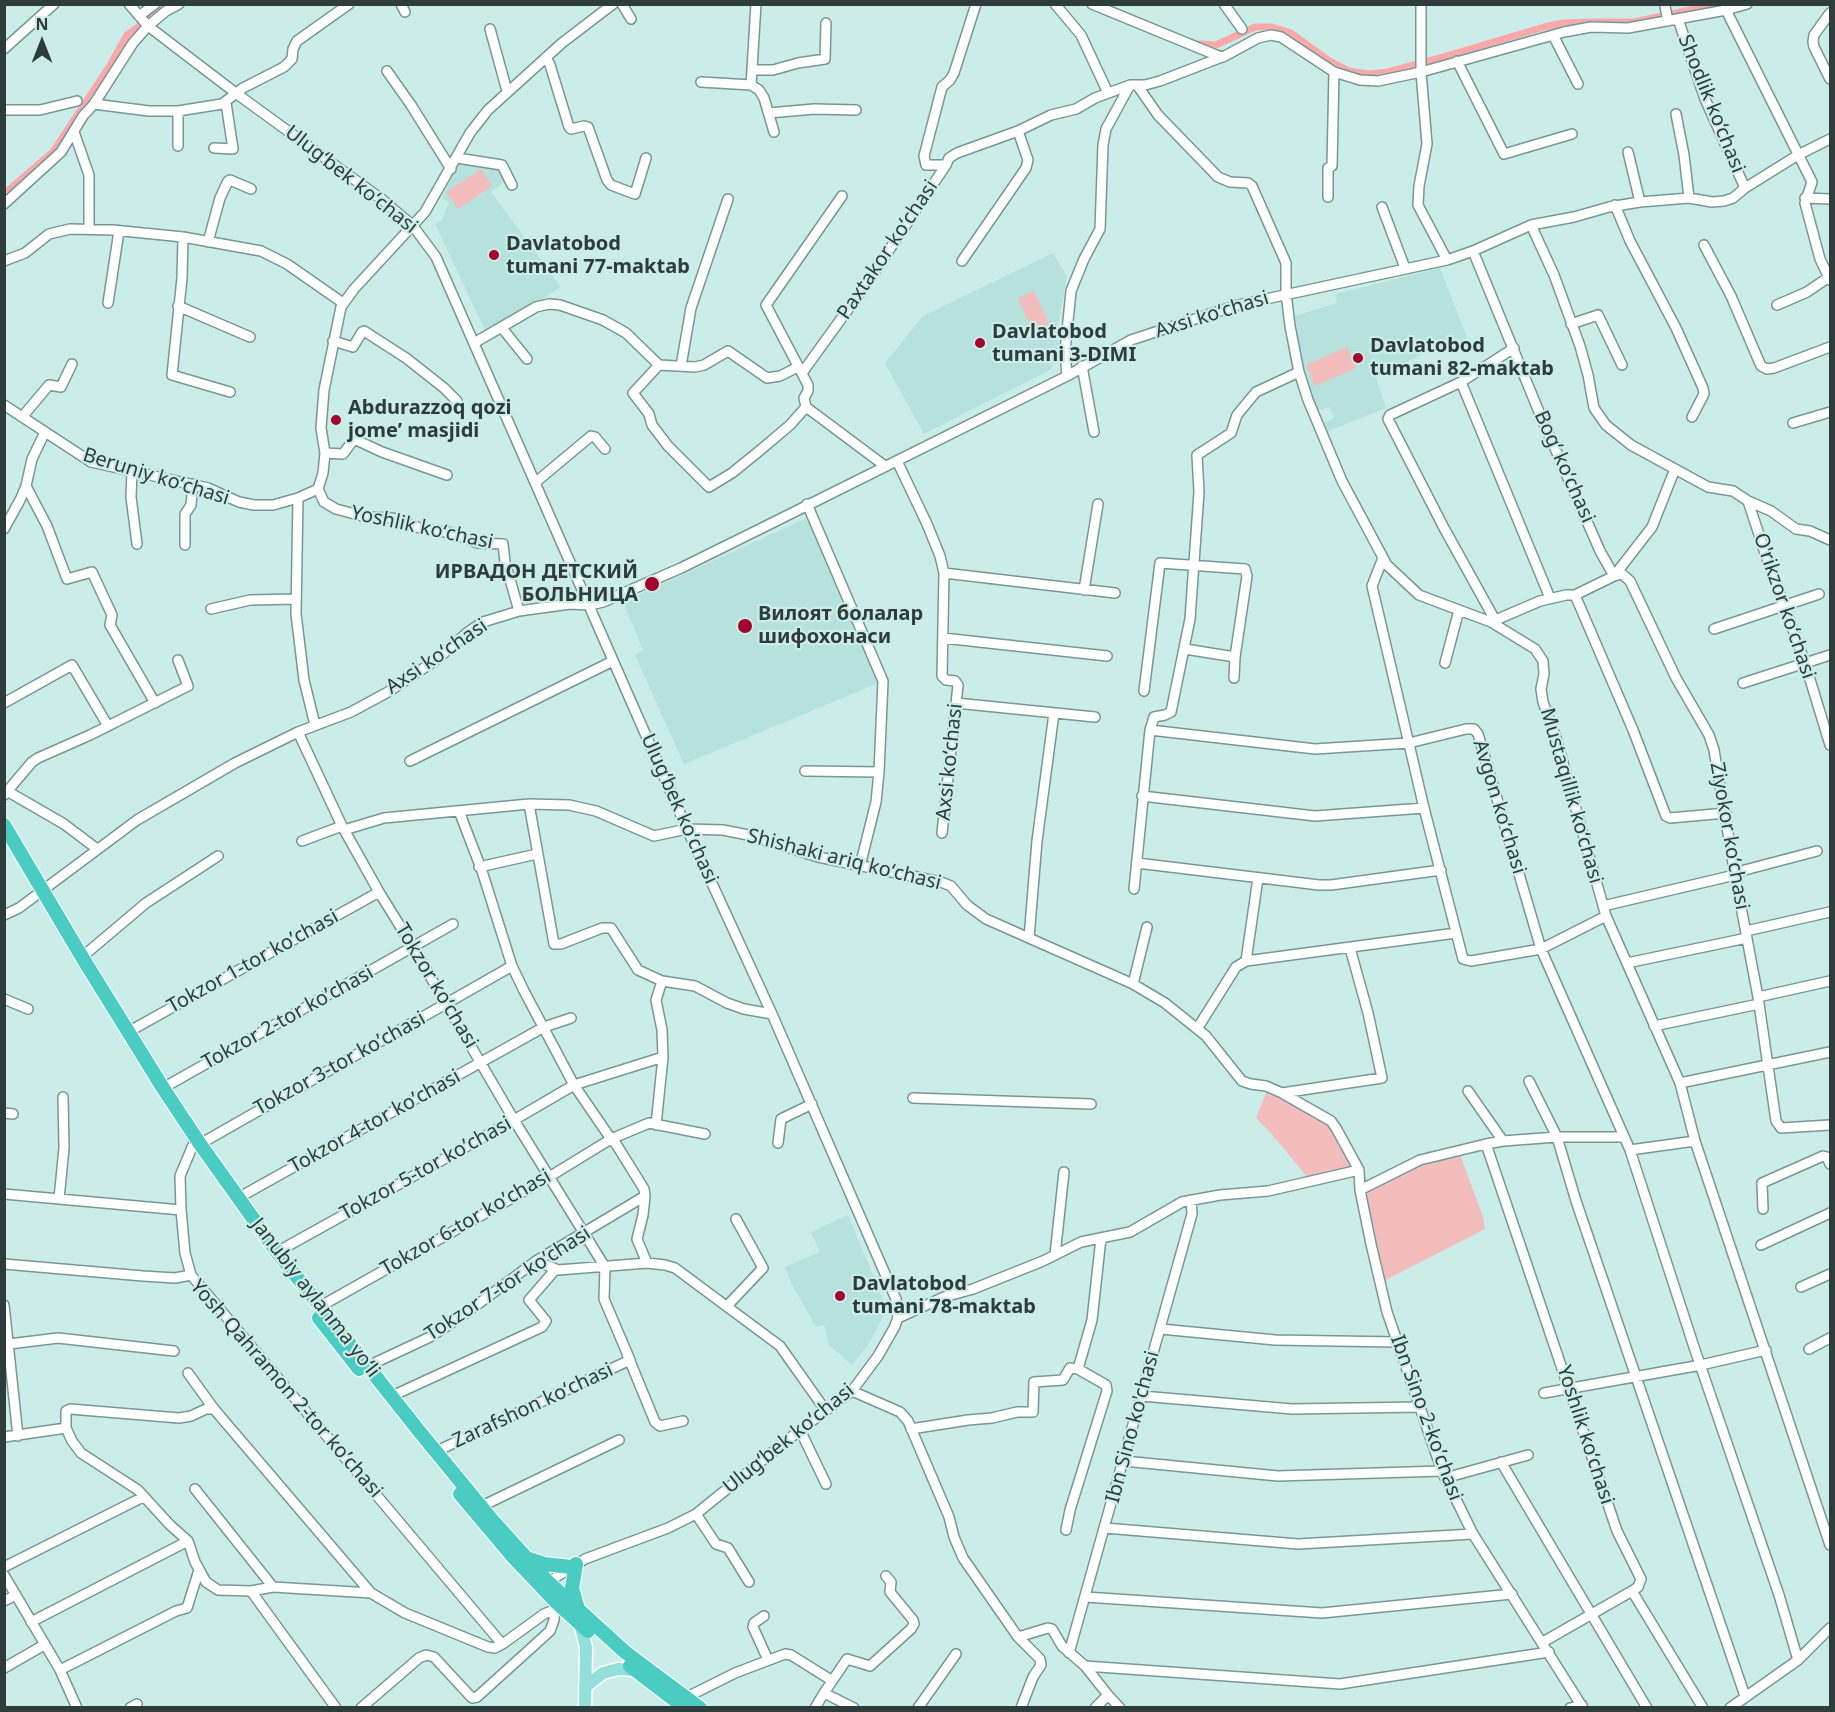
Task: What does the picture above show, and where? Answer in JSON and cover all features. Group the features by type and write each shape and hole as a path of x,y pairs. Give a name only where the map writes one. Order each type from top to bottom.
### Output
{"highway":[{"name":"Janubiy aylanma yoʻli","path":"4,825 39,892 155,1092 277,1252 436,1451 526,1558 548,1582 625,1652 686,1702"},
{"name":"Janubiy aylanma yoʻli","path":"4,841 82,957 196,1144 269,1254 338,1343 507,1551 555,1606 634,1670 686,1702 700,1707"},
{"path":"526,1558 544,1564 573,1565 572,1588 578,1609"}],"main road":[{"path":"580,1624 586,1647 585,1707"},
{"path":"585,1687 603,1673 618,1669 634,1670"}],"street":[{"path":"4,49 54,4"},
{"name":"Ulugʻbek koʻchasi","path":"129,4 148,26 384,201 413,226 436,256 687,829 812,1104 896,1299 898,1318 878,1356 852,1391 696,1514 668,1528 573,1565 548,1582"},
{"path":"139,16 155,4"},
{"path":"4,204 61,152 133,43 148,26 166,11 179,4"},
{"path":"94,104 149,111 177,111 226,103 250,84 284,67 292,59 293,48 297,41 349,4"},
{"path":"318,489 323,473 325,453 322,415 338,315 344,303 354,289 425,212 458,158 470,133 488,110 546,57 613,4"},
{"path":"622,4 631,19"},
{"path":"751,85 756,4"},
{"name":"Paxtakor koʻchasi","path":"946,165 926,165 924,156 942,87 954,73 976,4"},
{"path":"1055,4 1081,35 1108,93"},
{"path":"1092,4 1173,39 1223,57"},
{"path":"1224,4 1242,29"},
{"path":"1421,4 1421,69 1427,144 1418,205 1447,260"},
{"path":"946,165 949,158 957,153 1018,131 1051,115 1076,109 1108,93 1185,73 1223,57 1258,38 1281,37 1334,72 1360,80 1378,81 1591,27 1628,28 1747,4"},
{"name":"Shodlik ko‘chasi","path":"1666,5 1745,188"},
{"path":"1726,10 1812,182 1805,203 1817,250 1830,278 1777,306"},
{"path":"1830,13 1814,35 1814,47 1830,79"},
{"path":"752,70 773,70 825,59 826,23"},
{"path":"490,28 507,91"},
{"path":"1553,35 1578,84"},
{"path":"546,57 569,127 571,129 584,126 588,128 607,180 635,194 646,158"},
{"path":"1457,61 1504,153 1572,134"},
{"path":"387,71 451,169"},
{"path":"1328,197 1328,168 1332,166 1334,72"},
{"path":"701,82 751,85 762,93 774,132"},
{"path":"1066,376 1065,351 1071,291 1084,258 1100,229 1103,145 1106,129 1134,85"},
{"name":"Mustaqillik koʻchasi","path":"1134,85 1158,115 1218,177 1230,182 1248,183 1252,186 1286,263 1286,293 1290,326 1299,372 1308,400 1334,461 1387,565 1419,595 1493,621 1535,649 1543,661 1544,674 1541,689 1543,702 1556,738 1604,911 1680,1083 1695,1141"},
{"path":"4,110 40,110 76,101"},
{"path":"214,148 233,149 226,103"},
{"path":"769,113 814,109 856,110"},
{"path":"177,111 178,146"},
{"path":"1676,114 1689,198"},
{"path":"962,261 1026,168 1028,160 1018,131"},
{"path":"74,132 89,175 89,229"},
{"name":"Axsi koʻchasi","path":"4,915 18,908 137,820 235,763 298,732 351,712 388,692 436,660 483,622 519,612 570,604 603,602 681,568 897,461 1066,376 1131,340 1238,305 1447,260 1531,225 1640,202 1689,198 1713,202 1724,201 1733,198 1798,155 1830,139"},
{"path":"1628,152 1640,202"},
{"path":"458,158 502,165 512,185"},
{"name":"Paxtakor koʻchasi","path":"800,370 867,283 946,165"},
{"path":"208,242 220,198 228,181 251,189"},
{"path":"842,196 766,306 808,385 804,398 806,407 885,466"},
{"path":"1805,198 1830,199"},
{"path":"681,366 691,308 728,199"},
{"path":"1615,206 1630,241 1676,328 1703,388 1704,394 1692,417"},
{"path":"1382,207 1405,268"},
{"path":"1531,225 1554,275 1571,324 1588,375 1594,408 1606,425 1631,445 1708,487 1733,491 1771,512 1796,530 1810,531 1830,540"},
{"path":"4,261 25,253 49,234 70,229 183,237 261,251 287,264 344,303"},
{"path":"108,303 119,231"},
{"path":"183,237 172,375 230,392"},
{"path":"1704,244 1731,296 1761,366 1767,369 1774,368 1830,347"},
{"name":"Bogʻ koʻchasi","path":"1473,251 1539,412 1600,551 1614,576"},
{"path":"474,343 536,307 549,304 560,305 603,320 626,333 659,365 695,367 704,365 728,351 767,378 800,370"},
{"path":"178,306 250,338"},
{"path":"1571,324 1598,315 1622,365"},
{"path":"502,328 527,359"},
{"path":"333,341 353,347 364,331 406,358 457,401"},
{"path":"1514,348 1461,382 1390,415 1389,424 1493,621 1540,601 1575,595 1614,576 1652,527 1675,469"},
{"path":"23,416 49,386 61,387 72,364"},
{"path":"659,365 633,393 668,446 709,487 759,452 790,425 806,407"},
{"path":"1082,366 1094,432"},
{"path":"1134,889 1150,730 1154,717 1171,712 1185,649 1195,565 1199,492 1197,455 1202,450 1228,437 1237,416 1256,392 1299,372"},
{"path":"1461,382 1550,598"},
{"name":"Beruniy koʻchasi","path":"4,405 91,462 208,488 239,502 273,505 318,489"},
{"path":"1792,423 1830,412"},
{"path":"4,529 26,486 32,459 45,432"},
{"path":"536,482 591,436 595,437 605,449"},
{"path":"325,453 342,454 354,440 447,475"},
{"name":"Axsi koʻchasi","path":"897,461 927,524 944,573 942,676 943,679 957,682 942,833"},
{"path":"132,471 131,497 137,544"},
{"path":"185,545 185,514 191,505 193,484"},
{"path":"26,486 46,526 67,579 92,572 112,615 110,625 155,703"},
{"name":"Yoshlik koʻchasi","path":"318,489 324,502 336,509 366,517 392,518 420,528 452,533 477,543 503,544 505,562 519,612"},
{"path":"298,498 296,599 304,680 315,725"},
{"name":"O'rikzor koʻchasi","path":"1748,501 1783,606 1805,663 1830,745"},
{"path":"807,504 883,681 876,802 860,866"},
{"path":"1084,590 1098,504"},
{"path":"1383,558 1372,586 1424,808 1464,959 1471,961 1541,950 1604,911 1817,851"},
{"path":"1144,691 1159,566 1163,562 1247,571 1234,678"},
{"path":"944,573 1114,593"},
{"name":"Ziyokor koʻchasi","path":"1614,576 1622,574 1630,581 1654,627 1676,678 1709,735 1714,750 1769,1065 1776,1121 1781,1128 1830,1125"},
{"path":"1714,629 1819,594"},
{"path":"1575,595 1633,730 1666,816 1670,818 1726,813"},
{"path":"211,609 250,600 296,599"},
{"path":"1445,663 1459,610"},
{"path":"943,638 1107,656"},
{"path":"1185,649 1235,657"},
{"path":"1743,683 1830,655"},
{"path":"97,849 64,824 6,793 38,758 188,686 178,660"},
{"path":"410,761 613,661"},
{"path":"4,703 72,665 108,726"},
{"path":"956,703 1095,717"},
{"path":"1029,938 1037,841 1053,713"},
{"name":"Avgon koʻchasi","path":"1150,730 1316,749 1409,743 1473,729 1478,734 1541,950 1630,1150"},
{"name":"Tokzor koʻchasi","path":"298,732 343,828 379,892 584,1234"},
{"path":"805,771 879,772"},
{"path":"1142,796 1315,816 1424,808"},
{"path":"529,804 554,944 561,944 602,928 611,928 638,970 662,981 695,986 744,1009 772,1014"},
{"name":"Shishaki ariq koʻchasi","path":"302,841 384,818 529,804 569,805 596,811 654,836 687,829 723,830 748,835 818,857 941,882 951,886 967,905 986,919 1133,984 1165,1003 1206,1036 1242,1081 1266,1086 1282,1093 1331,1121 1359,1170"},
{"path":"459,811 512,966 574,1085 641,1184 645,1197 638,1239 647,1263"},
{"path":"479,867 537,854"},
{"path":"82,957 146,903 218,856"},
{"path":"1137,863 1331,885 1441,870"},
{"path":"1246,961 1258,878"},
{"name":"Tokzor 1-tor koʼchasi","path":"128,1032 379,892"},
{"path":"1626,963 1747,935 1830,912"},
{"name":"Tokzor 2-tor koʼchasi","path":"163,1088 453,924"},
{"path":"1133,984 1147,927"},
{"path":"1197,1029 1236,967 1246,961 1456,933"},
{"path":"1282,1093 1382,1078 1368,1013 1350,948"},
{"name":"Tokzor 3-tor koʼchasi","path":"196,1144 512,966"},
{"path":"662,981 656,1000 662,1030 663,1057 656,1125 705,1134"},
{"path":"1654,1026 1830,981"},
{"path":"4,999 28,1009"},
{"name":"Tokzor 4-tor koʼchasi","path":"238,1198 544,1027 571,1018"},
{"path":"1680,1083 1830,1052"},
{"name":"Tokzor 5-tor koʼchasi","path":"277,1252 574,1085 663,1057"},
{"path":"1529,1081 1557,1137 1576,1201 1744,1696"},
{"path":"1468,1091 1503,1140"},
{"path":"59,1199 64,1148 63,1097"},
{"path":"913,1098 1091,1104"},
{"path":"778,1143 781,1119 812,1104"},
{"name":"Tokzor 6-tor koʼchasi","path":"321,1306 549,1177 611,1139 644,1125 656,1125"},
{"path":"1360,1190 1420,1160 1503,1140 1624,1137"},
{"path":"1798,1660 1779,1595 1630,1150 1695,1141 1830,1544"},
{"path":"191,1275 185,1253 180,1176 196,1144"},
{"name":"Yoshlik koʻchasi","path":"1486,1144 1617,1531 1641,1579 1638,1587 1632,1591"},
{"path":"1763,1209 1762,1183 1822,1156 1827,1157 1830,1164"},
{"path":"898,1318 944,1297 973,1289 1055,1255 1081,1242 1130,1232 1177,1204 1220,1195 1268,1191 1359,1170"},
{"name":"Ibn Sino 2-koʼchasi","path":"1359,1170 1360,1190 1374,1257 1397,1342 1444,1474 1473,1534 1582,1706"},
{"path":"1055,1255 1064,1172"},
{"path":"4,1194 181,1210"},
{"name":"Tokzor 7-tor koʼchasi","path":"368,1366 430,1337 536,1261 645,1197"},
{"name":"Ibn Sino ko'chasi","path":"1070,1653 1192,1214 1191,1200"},
{"path":"1761,1245 1830,1213"},
{"path":"727,1306 763,1268 736,1219"},
{"path":"584,1234 606,1267"},
{"path":"1078,1369 1092,1320 1101,1238"},
{"path":"536,1261 555,1270 647,1263 675,1268 780,1346 826,1411"},
{"name":"Yosh Qahramon 2-tor koʼchasi","path":"4,1264 175,1278 191,1275 502,1644"},
{"name":"Zarafshon koʻchasi","path":"606,1267 604,1299 655,1422 660,1426 683,1421"},
{"path":"392,1396 542,1327 546,1322 529,1300 555,1270"},
{"path":"1801,1287 1830,1274"},
{"path":"4,1305 18,1436"},
{"path":"1161,1329 1275,1340 1397,1342"},
{"path":"9,1344 58,1338 174,1350"},
{"path":"1809,1349 1830,1338"},
{"path":"1544,1393 1701,1365 1766,1350"},
{"name":"Zarafshon koʻchasi","path":"436,1451 630,1360"},
{"path":"911,1428 983,1420 1017,1412 1033,1412 1034,1382 1063,1380 1070,1368 1078,1369 1106,1385 1107,1391 1070,1510 1066,1530"},
{"path":"188,1373 214,1409 370,1593 405,1613 495,1648 555,1606"},
{"path":"852,1391 900,1412 911,1428 949,1517 957,1548 1017,1637 1042,1663 1033,1677 1021,1707"},
{"path":"1142,1396 1292,1409 1419,1407"},
{"path":"214,1409 206,1409 191,1416 179,1418 70,1409 65,1412 66,1428 81,1453 125,1481 188,1541 206,1582 218,1590 251,1591 273,1587 370,1593"},
{"path":"4,1437 66,1428"},
{"path":"800,1430 826,1484"},
{"path":"482,1506 619,1440"},
{"path":"1124,1461 1278,1476 1444,1474 1528,1455"},
{"path":"1501,1462 1647,1707"},
{"path":"195,1489 273,1587"},
{"path":"4,1567 144,1497"},
{"path":"696,1514 716,1544 728,1548 749,1582"},
{"path":"1106,1528 1298,1544 1473,1534"},
{"path":"31,1622 188,1541"},
{"path":"60,1670 176,1611 187,1608 199,1570"},
{"path":"4,1575 60,1670 77,1707"},
{"path":"815,1707 847,1659 865,1665 874,1664 914,1624 890,1592 891,1582 886,1576"},
{"path":"251,1591 336,1707"},
{"path":"1543,1642 1632,1591 1703,1707"},
{"path":"1086,1597 1322,1613 1512,1594"},
{"path":"4,1601 16,1595"},
{"path":"361,1707 419,1658 426,1655 434,1657 472,1698 477,1697 550,1631 555,1606"},
{"path":"764,1616 754,1623 753,1627 768,1660"},
{"path":"1017,1637 1048,1628 1052,1629 1062,1646 1085,1665 1120,1707"},
{"path":"1730,1707 1798,1660 1830,1628"},
{"path":"4,1668 44,1645"},
{"path":"1085,1665 1340,1684 1549,1652"},
{"path":"686,1702 735,1673 788,1653 831,1680"},
{"path":"918,1707 956,1654"},
{"path":"824,1693 854,1707"},
{"path":"1095,1707 1108,1695"},
{"path":"1570,1707 1582,1706"}],"shaded area":[{"name":"Davlatobod tumani 77-maktab","path":"459,163 501,169 506,181 491,192 561,287 487,334 435,224 441,221 449,202 441,199"},
{"path":"481,169 492,186 458,209 446,192"},
{"name":"Davlatobod tumani 3-DIMI","path":"1053,253 1067,277 1058,326 1059,359 1055,361 1050,370 924,434 885,363 923,316"},
{"name":"Davlatobod tumani 82-maktab","path":"1440,268 1468,340 1434,348 1376,378 1386,408 1328,431 1324,423 1334,418 1329,407 1317,411 1303,368 1295,316 1337,303 1335,294"},
{"path":"1034,291 1050,326 1033,333 1018,298"},
{"path":"1347,347 1356,368 1315,386 1306,365"},
{"name":"Вилоят болалар шифохонаси","path":"811,516 881,682 684,764 635,655 643,650 623,602"},
{"path":"1266,1093 1284,1100 1331,1126 1353,1168 1309,1179 1256,1118"},
{"path":"1460,1154 1483,1217 1485,1229 1384,1281 1364,1192 1418,1166"},
{"name":"Davlatobod tumani 78-maktab","path":"848,1215 887,1309 870,1342 852,1365 829,1345 824,1325 816,1327 791,1283 785,1267 820,1252 811,1232"}],"waterway":[{"path":"1198,44 1216,45 1255,27 1272,27 1291,33 1331,62 1349,71 1368,74 1388,72 1563,23 1634,22 1718,4"},
{"path":"4,194 53,152 109,67 127,35 167,6"}],"place":[{"name":"Davlatobod tumani 77-maktab","path":"494,255"},
{"name":"Davlatobod tumani 3-DIMI","path":"980,343"},
{"name":"Davlatobod tumani 82-maktab","path":"1358,358"},
{"name":"Abdurazzoq qozi jome’ masjidi","path":"336,420"},
{"name":"ИРВАДОН ДЕТСКИЙ БОЛЬНИЦА","path":"652,584"},
{"name":"Вилоят болалар шифохонаси","path":"745,626"},
{"name":"Davlatobod tumani 78-maktab","path":"840,1296"}]}
